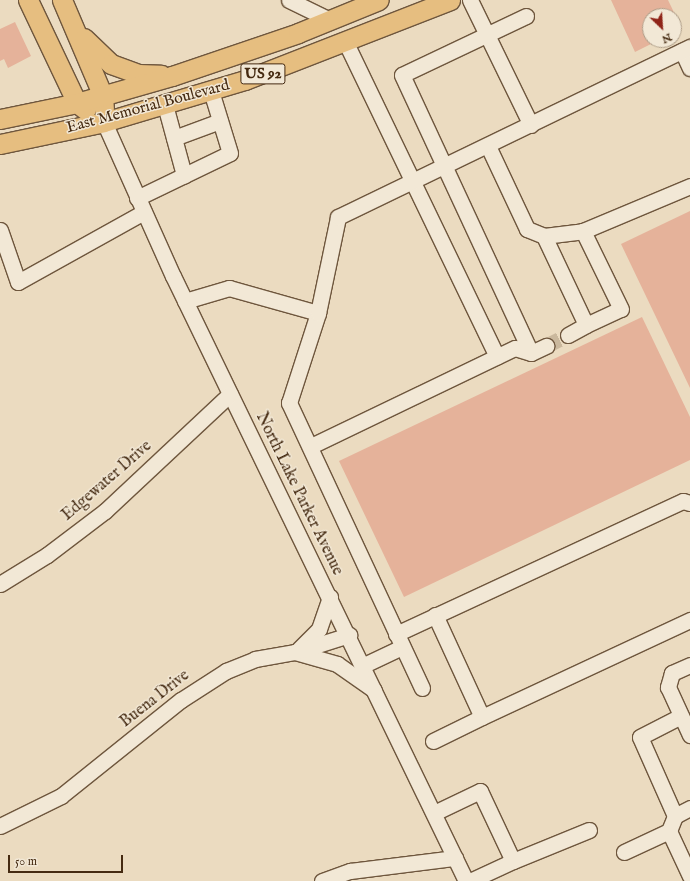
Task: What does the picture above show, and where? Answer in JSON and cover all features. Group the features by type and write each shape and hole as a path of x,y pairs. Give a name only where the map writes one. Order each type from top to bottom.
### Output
{"main road":[{"path":"28,0 77,103 104,122"},
{"path":"62,0 76,28 103,96 104,122"},
{"name":"East Memorial Boulevard","path":"0,144 104,122 211,91 346,43 450,0"},
{"name":"East Memorial Boulevard","path":"0,119 77,103 172,76 330,20 373,1"},
{"path":"76,28 111,64 138,74 172,76"}],"street":[{"path":"289,0 330,20"},
{"path":"470,0 531,125"},
{"path":"526,16 402,75 531,353"},
{"path":"346,43 497,357"},
{"path":"422,688 311,446 289,403 318,313 338,217 488,146 686,49 690,68"},
{"path":"137,198 230,153 211,91"},
{"path":"165,105 184,175"},
{"path":"174,138 220,121"},
{"name":"North Lake Parker Avenue","path":"104,122 137,198 185,301 364,665 466,881"},
{"path":"488,146 527,229 544,236 583,231 690,186"},
{"path":"0,230 18,282 144,212"},
{"path":"568,335 621,308 583,231"},
{"path":"544,236 586,325"},
{"path":"185,301 229,288 318,313"},
{"path":"311,446 516,348 531,353 546,346"},
{"name":"Edgewater Drive","path":"0,584 48,555 105,511 230,394"},
{"path":"364,665 435,615 683,501 690,503"},
{"path":"295,652 319,629 330,597"},
{"path":"435,615 482,717"},
{"path":"433,741 690,620"},
{"name":"Buena Drive","path":"0,826 61,796 203,684 255,659 295,652 349,635"},
{"path":"295,652 337,664 378,694"},
{"path":"690,665 672,673 668,687 690,735"},
{"path":"675,816 640,737 681,716"},
{"path":"434,813 480,791 513,861"},
{"path":"624,852 669,831 675,816 690,808"},
{"path":"470,881 513,861 589,830"},
{"path":"669,831 690,876"},
{"path":"322,881 350,871 455,858"}],"building":[{"path":"611,0 668,0 672,8 642,8 643,48 635,52"},
{"path":"15,22 31,56 8,68 4,59 0,61 0,29"},
{"path":"690,211 690,388 621,244"},
{"path":"642,317 690,417 690,460 404,597 339,461"}],"tunnel":[{"path":"546,346 568,335"}]}
